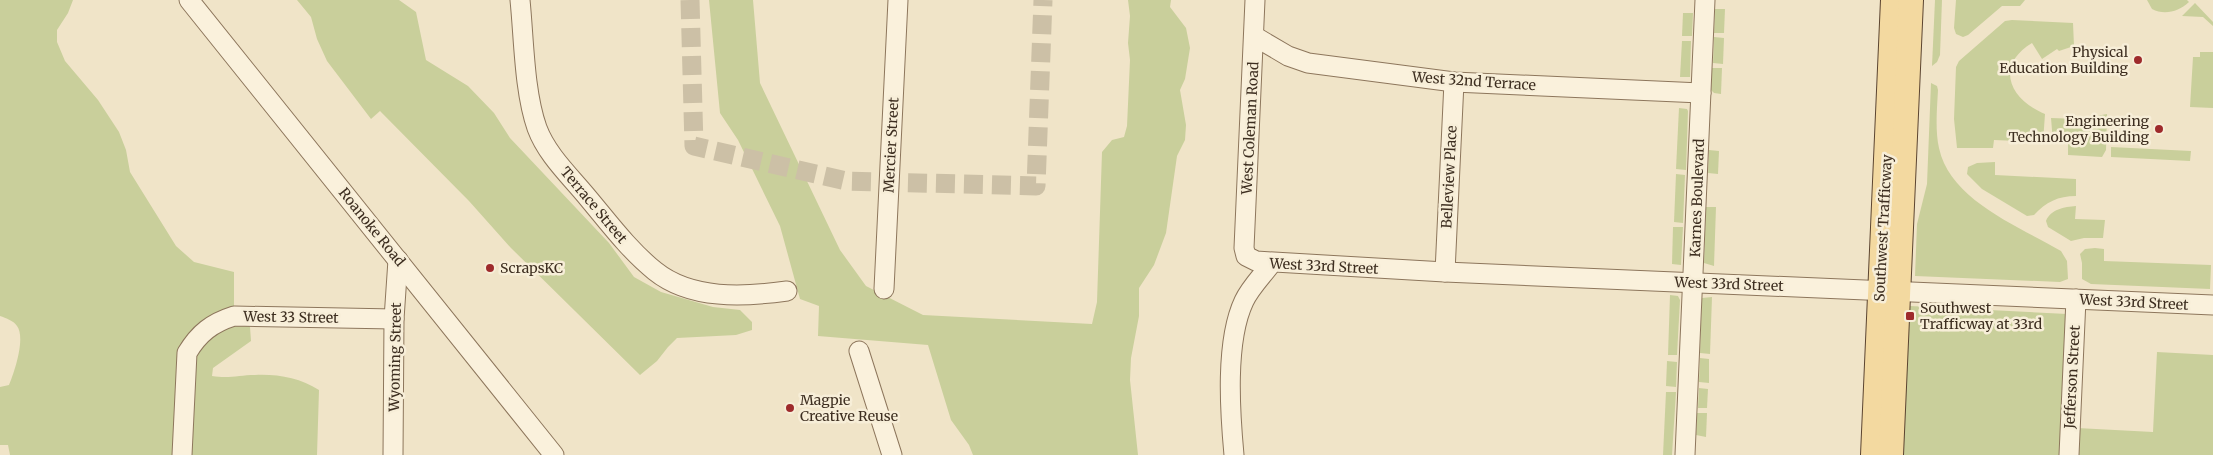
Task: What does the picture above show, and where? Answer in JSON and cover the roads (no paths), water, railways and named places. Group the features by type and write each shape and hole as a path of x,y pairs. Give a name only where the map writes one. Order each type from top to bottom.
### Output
{"main road":[{"name":"Southwest Trafficway","path":"1891,455 1889,291 1893,0"},
{"name":"Southwest Trafficway","path":"1872,455 1889,291 1911,0"}],"street":[{"name":"Roanoke Road","path":"190,0 554,455"},
{"name":"Terrace Street","path":"520,0 530,102 537,128 547,150 634,252 656,273 686,288 712,294 751,296 787,291"},
{"name":"Mercier Street","path":"884,289 898,0"},
{"name":"West Coleman Road","path":"1246,256 1244,248 1255,0"},
{"name":"Karnes Boulevard","path":"1686,455 1705,0"},
{"name":"West 32nd Terrace","path":"1254,36 1288,56 1308,63 1454,82 1701,93"},
{"name":"Belleview Place","path":"1445,272 1454,82"},
{"name":"West 33rd Street","path":"1246,256 1256,261 1271,264 2213,305"},
{"name":"Wyoming Street","path":"393,455 394,319 398,260"},
{"path":"1234,455 1230,406 1234,328 1244,300 1271,264"},
{"name":"Jefferson Street","path":"2069,455 2076,299"},
{"name":"West 33 Street","path":"182,455 187,353 196,339 207,328 221,320 234,316 394,319"},
{"path":"859,351 892,455"}],"tunnel":[{"path":"690,0 694,146 846,181 1036,186 1043,0"}],"place":[{"name":"Physical Education Building","path":"2138,60"},
{"name":"Engineering Technology Building","path":"2159,129"},
{"name":"ScrapsKC","path":"490,268"},
{"name":"Southwest Trafficway at 33rd","path":"1910,316"},
{"name":"Magpie Creative Reuse","path":"790,408"}]}
